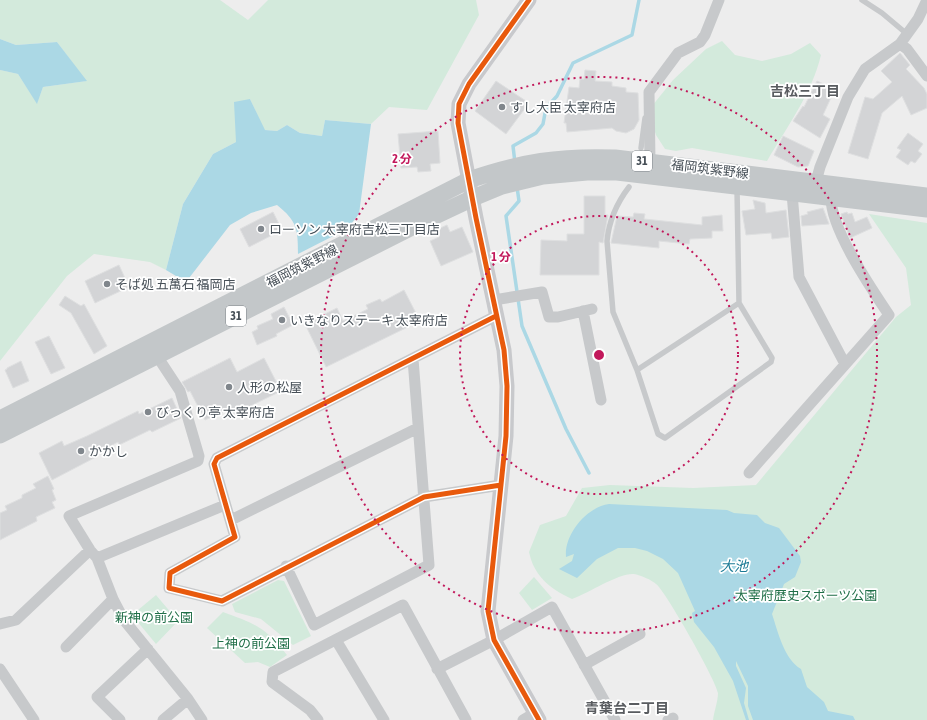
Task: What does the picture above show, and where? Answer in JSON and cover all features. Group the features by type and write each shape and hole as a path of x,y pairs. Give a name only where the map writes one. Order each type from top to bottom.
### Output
{"main road":[{"name":"福岡筑紫野線","path":"0,419 469,180 501,169 542,160 585,157 615,158 650,162 814,189 927,196"},
{"name":"福岡筑紫野線","path":"0,435 472,198 502,186 543,176 587,172 617,172 792,193 814,189 831,197 927,209"}],"street":[{"path":"529,0 469,84 459,104 458,123 504,350 507,386 506,436 488,611 494,640 532,718"},
{"path":"650,162 649,92 678,53 700,42 705,35 719,0"},
{"path":"814,189 848,97 860,76 865,69 900,44 918,19 927,0"},
{"path":"900,44 907,49 927,76"},
{"path":"792,193 799,277 845,364"},
{"path":"749,473 889,315 873,292 837,227 830,204 831,197"},
{"path":"494,300 542,292 549,317 558,317 587,310 602,400"},
{"path":"496,316 217,458 214,464 224,506 231,520 235,537 170,573 169,588 222,601 286,566 424,497 501,485"},
{"path":"157,356 180,391 199,456 198,461 68,516 94,554 113,599 124,620 188,699 202,720"},
{"path":"286,566 314,625 429,565 413,359"},
{"path":"231,520 418,428"},
{"path":"0,624 16,620 94,554 224,506"},
{"path":"66,647 113,599"},
{"path":"318,720 310,710 272,682 273,672 403,605 466,720"},
{"path":"437,669 494,640 552,607 615,720"},
{"path":"584,665 640,634"},
{"path":"336,640 384,720"},
{"path":"120,720 98,698 148,649"},
{"path":"0,669 34,720"},
{"path":"163,720 188,699"}],"lane":[{"path":"862,0 882,13 907,34"},
{"path":"641,148 649,92"},
{"path":"629,187 616,204 607,241 613,312 637,370 658,434 665,438 771,362 772,358 739,303 737,187"},
{"path":"637,370 739,303"}],"green space":[{"path":"0,0 220,0 248,20 268,0 476,0 479,15 427,110 389,107 371,124 325,120 322,136 300,133 287,125 277,131 264,130 250,99 236,142 213,154 183,204 166,270 150,262 94,254 67,276 0,361 0,70 18,74 37,103 43,87 86,81 57,42 16,45 0,39"},
{"path":"722,41 735,55 762,61 791,54 810,43 821,55 812,83 791,123 767,161 692,148 676,151 665,149 656,135 651,118 652,106 673,80 706,49"},
{"name":"太宰府歴史スポーツ公園","path":"869,214 927,223 927,720 713,720 718,696 715,685 679,618 656,584 639,575 627,575 612,580 572,599 557,591 544,581 535,568 529,552 540,525 566,516 582,488 610,485 693,488 756,485 896,317 911,305 906,268"},
{"path":"534,577 552,598 532,610 519,593"},
{"path":"278,580 284,581 311,636 293,645 261,619 235,612 232,604"},
{"name":"新神の前公園","path":"156,595 178,621 156,644 132,615"},
{"name":"上神の前公園","path":"223,612 252,623 266,632 287,655 270,667 258,662 245,663 207,628"}],"water":[{"path":"0,39 16,45 57,42 87,81 43,87 37,104 18,74 0,70"},
{"path":"250,99 265,130 277,131 287,125 300,133 322,136 325,120 371,124 359,214 347,229 298,254 297,232 289,216 284,211 277,205 251,213 230,225 186,282 166,270 183,204 213,154 236,142 234,102"},
{"name":"大池","path":"609,504 727,510 734,513 757,515 765,523 779,528 800,556 801,562 795,577 784,584 772,614 779,637 790,659 801,669 807,687 824,702 828,711 853,716 855,720 753,720 748,706 748,686 736,661 736,666 746,688 744,703 749,720 746,720 733,681 714,647 694,622 692,613 695,611 678,573 663,559 647,551 635,548 618,548 597,559 577,578 559,569 572,561 574,554 566,557 566,548 578,523 593,510"}],"building":[{"path":"900,53 910,65 906,69 924,88 927,94 927,108 911,115 902,96 882,113 868,159 848,153 865,97 873,99 892,82 881,71"},
{"path":"585,70 596,71 595,81 612,82 612,86 626,88 626,92 638,93 639,120 634,129 626,133 616,131 612,128 567,132 566,123 564,123 569,87 579,88 580,79 584,79"},
{"name":"すし大臣 太宰府店","path":"496,81 529,103 506,134 475,111"},
{"path":"817,81 835,89 823,115 830,119 820,138 793,121 803,106 804,107"},
{"path":"438,131 440,163 430,164 431,171 418,172 417,167 401,168 398,134"},
{"path":"908,133 923,144 918,151 922,154 915,163 911,161 908,165 896,157 901,150 897,148"},
{"path":"783,136 814,151 808,166 798,167 774,155"},
{"path":"584,196 605,196 605,215 608,215 603,243 599,242 599,275 540,275 541,240 567,241 567,234 584,234"},
{"path":"753,200 765,203 766,213 786,210 789,237 772,239 771,233 746,235 742,211 755,209"},
{"path":"823,208 829,224 802,226 801,216 808,214 807,212"},
{"name":"ローソン 太宰府吉松三丁目店","path":"273,212 282,230 249,247 240,229"},
{"path":"847,212 848,214 852,213 855,222 867,217 872,228 850,238 841,214"},
{"path":"634,213 645,214 644,219 702,225 702,217 722,215 723,231 712,231 712,238 690,239 689,244 659,241 659,248 611,243 617,216 633,217"},
{"path":"447,225 450,232 462,227 473,252 441,266 430,241 439,237 436,230"},
{"name":"そば処 五萬石 福岡店","path":"119,265 129,287 95,303 85,281"},
{"path":"404,290 420,321 326,367 305,324 337,308 343,321 368,309 366,305 380,299 382,302"},
{"path":"65,296 81,306 84,304 107,346 94,354 71,313 59,305"},
{"path":"284,307 293,325 276,334 277,336 257,345 252,332 258,329 257,326 273,319 271,314"},
{"path":"49,336 65,368 51,374 35,342"},
{"path":"230,358 237,372 264,358 281,391 228,417 225,411 205,420 190,391 188,392 182,382"},
{"path":"21,361 29,381 13,388 5,370"},
{"path":"172,398 181,418 152,432 150,430 119,445 118,442 95,454 96,457 52,480 39,453 62,441 64,446 138,411 139,414"},
{"path":"48,476 54,489 52,490 56,500 52,502 55,508 36,517 37,521 0,540 0,513 7,510 5,506 22,498 22,495 36,488 33,484"}],"waterway":[{"path":"515,163 513,146 536,133 543,124 546,108 557,96 573,63 632,35 639,0"},
{"path":"517,187 519,201 506,216 522,326 566,429 589,473"}],"cycle path":[{"path":"529,0 469,84 459,104 458,123 476,218 504,350 507,386 506,436 488,611 494,640 539,720"},
{"path":"496,316 217,458 214,464 235,537 170,573 169,588 222,601 424,497 501,485"}],"place":[{"name":"すし大臣 太宰府店","path":"502,107"},
{"name":"ローソン 太宰府吉松三丁目店","path":"261,229"},
{"name":"そば処 五萬石 福岡店","path":"107,284"},
{"name":"いきなりステーキ 太宰府店","path":"282,320"},
{"name":"人形の松屋","path":"229,387"},
{"name":"びっくり亭 太宰府店","path":"148,412"},
{"name":"かかし","path":"81,451"}],"district":[{"name":"吉松三丁目","path":"805,91"},
{"name":"青葉台二丁目","path":"627,708"}]}
